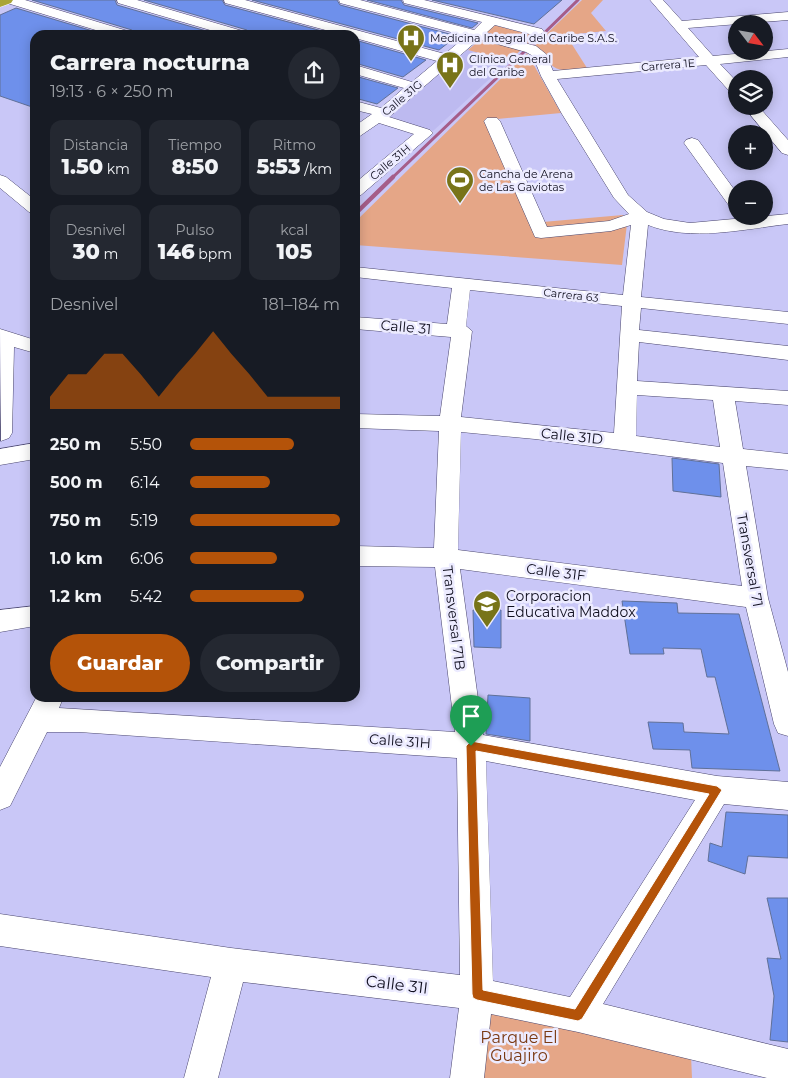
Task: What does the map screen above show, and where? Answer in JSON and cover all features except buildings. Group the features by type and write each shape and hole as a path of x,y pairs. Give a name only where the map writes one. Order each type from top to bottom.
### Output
{"highway":[{"path":"0,3 6,0"}],"street":[{"path":"12,0 110,30"},
{"path":"123,0 243,27 283,0"},
{"path":"230,0 340,30"},
{"path":"345,0 531,49 539,54 548,76 622,198 642,216 676,227 702,228 728,224"},
{"path":"409,0 536,32"},
{"path":"656,0 728,80"},
{"path":"53,12 69,4"},
{"path":"469,15 483,4"},
{"path":"739,6 748,15"},
{"path":"773,18 788,16"},
{"name":"Calle 31G","path":"360,130 381,116 492,21"},
{"path":"678,25 728,22"},
{"path":"360,35 447,59"},
{"path":"773,41 787,54"},
{"name":"Carrera 1E","path":"548,76 787,54"},
{"path":"360,71 414,87"},
{"path":"360,106 381,116"},
{"path":"758,115 788,150"},
{"name":"Calle 31H","path":"360,187 425,132 381,116"},
{"path":"492,121 541,233 610,226 642,216"},
{"path":"692,143 728,191"},
{"path":"0,180 30,204"},
{"path":"625,442 626,387 634,264 642,216"},
{"path":"773,219 788,219"},
{"name":"Carrera 63","path":"360,273 632,298 788,318"},
{"name":"Transversal 71B","path":"462,283 456,331 462,331 450,424 446,558 471,746 477,994 467,1078"},
{"name":"Calle 31","path":"360,323 456,331"},
{"path":"630,335 788,353"},
{"path":"1,433 2,336 30,345"},
{"path":"626,387 788,398"},
{"name":"Transversal 71","path":"723,395 756,598 788,724"},
{"name":"Calle 31D","path":"360,421 450,424 625,442 733,457 788,462"},
{"path":"0,458 30,452"},
{"name":"Calle 31F","path":"360,556 446,558 756,598"},
{"path":"0,622 30,617"},
{"path":"0,796 44,709"},
{"name":"Calle 31H","path":"44,709 79,720 471,746 717,790 788,796"},
{"path":"578,1015 717,790"},
{"name":"Calle 31I","path":"0,930 231,964 477,994 578,1015 788,1066"},
{"path":"201,1078 231,964"}],"shaded area":[{"name":"Clínica General del Caribe","path":"468,50 509,61 433,131 387,117"}],"green space":[{"path":"582,0 603,0 591,13 606,31 566,35 587,68 557,69 534,46"},
{"path":"494,25 537,36 528,44 485,32"},
{"path":"481,39 522,49 509,61 468,50"},
{"path":"527,53 561,113 487,120 531,223 623,215 627,224 622,265 360,245 360,217"},
{"name":"Parque El Guajiro","path":"491,1008 691,1055 692,1078 483,1078"}],"waterway":[{"path":"532,45 578,0"},
{"path":"392,178 525,51"},
{"path":"360,209 393,177"}],"place":[{"name":"Medicina Integral del Caribe S.A.S.","path":"411,62"},
{"name":"Clínica General del Caribe","path":"450,89"},
{"name":"Cancha de Arena de Las Gaviotas","path":"460,204"},
{"name":"Corporacion Educativa Maddox","path":"487,628"}],"route":[{"path":"471,746 717,790 578,1015 477,994 471,746"}]}
